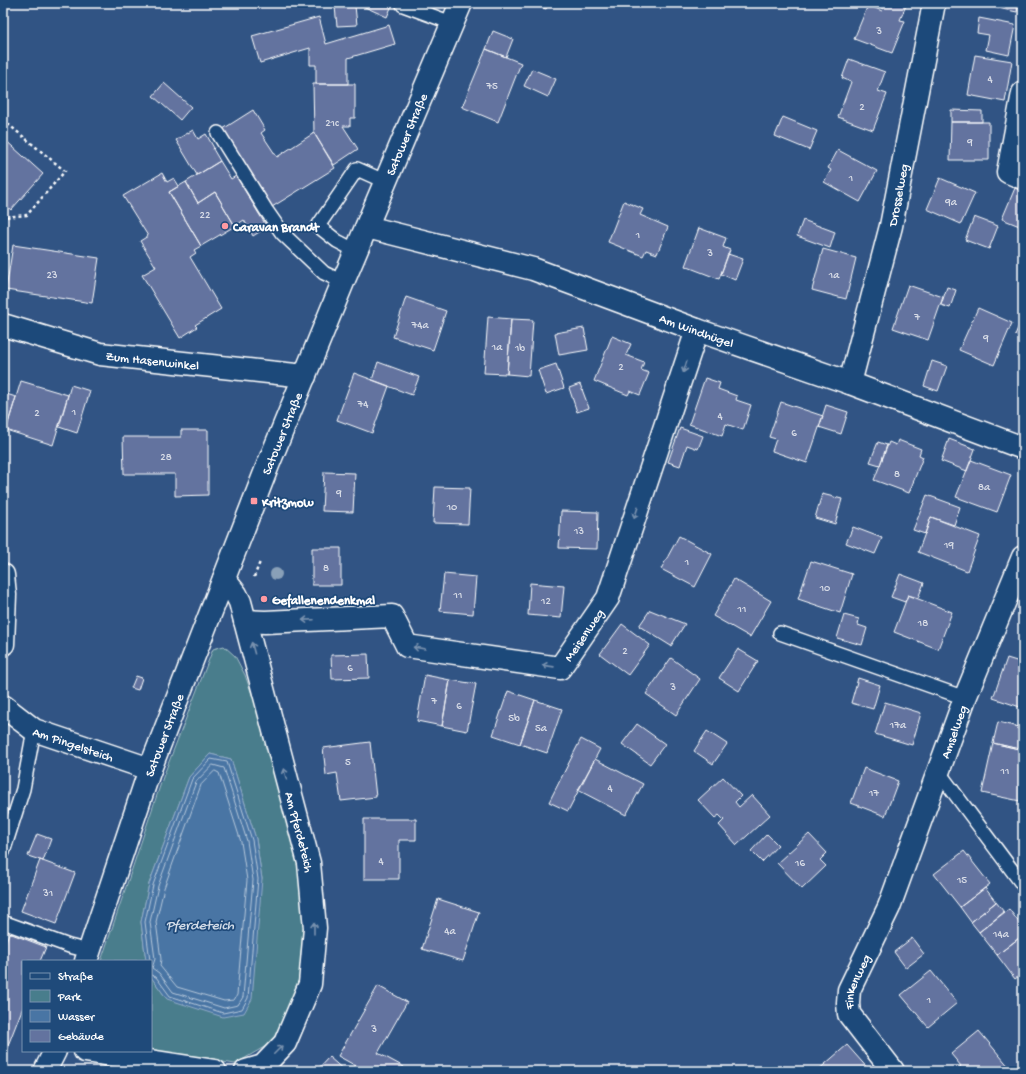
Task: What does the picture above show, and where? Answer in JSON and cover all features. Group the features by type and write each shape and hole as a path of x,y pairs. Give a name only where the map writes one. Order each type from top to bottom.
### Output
{"street":[{"name":"Satower Straße","path":"88,956 150,769 273,452 461,3"},
{"name":"Drosselweg","path":"850,383 891,226 934,3"},
{"path":"1023,93 1008,172 1023,178"},
{"name":"Am Windhügel","path":"367,227 533,269 697,330 850,383 1023,448"},
{"name":"Zum Hasenwinkel","path":"3,325 100,354 305,376"},
{"name":"Meisenweg","path":"245,621 265,622 392,616 407,646 560,668 608,598 697,330"},
{"name":"Amselweg","path":"889,908 964,698 1023,557"},
{"path":"3,575 6,595 3,644"},
{"name":"Am Pferdeteich","path":"224,579 236,594 240,602 309,863 315,928 310,984 285,1043 262,1066 246,1071"},
{"name":"Am Pingelsteich","path":"3,706 34,730 150,769"},
{"name":"Finkenweg","path":"889,908 849,990 848,1003 849,1014 893,1071"},
{"path":"44,1071 54,1052"},
{"path":"92,1052 215,1071"}],"lane":[{"path":"403,5 452,24"},
{"path":"218,133 266,210 282,232 324,273 343,282"},
{"path":"356,251 337,242 318,226 357,169 386,182"},
{"path":"780,633 964,698"},
{"path":"3,852 23,789 34,730"},
{"path":"938,771 1023,885"},
{"path":"3,922 69,946 88,956"}],"path":[{"path":"3,120 65,171 27,215 3,217"},
{"path":"252,581 260,562"}],"green space":[{"path":"224,646 235,656 245,675 269,742 300,860 306,930 296,996 271,1043 235,1064 152,1050 152,978 167,999 262,879 256,839 231,759 210,754 189,777 149,884 141,922 146,960 101,960 163,777 213,649"}],"water":[{"name":"Pferdeteich","path":"210,754 231,759 256,839 262,879 252,999 244,1013 223,1017 167,999 152,978 152,960 146,960 141,922 149,884 189,777"}],"building":[{"path":"356,3 393,3 387,17"},
{"path":"530,3 549,3 546,9"},
{"path":"885,3 907,3 900,20 905,21 892,53 854,39 868,5 882,11"},
{"path":"978,3 1019,3 1017,12"},
{"path":"355,6 357,25 337,26 335,7"},
{"path":"319,17 326,44 389,25 395,44 348,58 348,84 316,84 316,65 310,65 310,48 260,63 252,36"},
{"path":"979,18 1015,25 1009,55 986,50 989,35 977,33"},
{"path":"493,31 513,39 506,57 486,49"},
{"path":"486,49 521,63 498,122 462,107"},
{"path":"975,55 1012,61 1005,102 968,95"},
{"path":"849,59 885,72 878,91 887,94 873,130 838,117 851,82 842,78"},
{"path":"532,69 556,79 548,97 524,86"},
{"path":"164,83 191,107 180,120 153,96"},
{"path":"313,84 355,84 355,118 350,118 350,126 343,126 358,149 334,165 314,133"},
{"path":"253,110 265,130 261,133 277,157 314,133 335,168 272,207 223,129"},
{"path":"951,110 982,111 982,122 951,122"},
{"path":"783,117 817,131 809,150 775,136"},
{"path":"951,122 989,122 989,160 950,160"},
{"path":"193,130 198,139 206,134 220,161 197,175 176,140"},
{"path":"3,138 43,174 11,210 3,203"},
{"path":"838,150 877,171 860,202 824,182 831,170 828,168"},
{"path":"220,161 231,179 236,176 267,227 253,236 244,220 235,226 215,192 198,203 186,182"},
{"path":"162,173 167,182 174,178 179,186 169,192 201,246 194,250 196,253 190,257 221,309 195,325 197,327 180,338 142,275 156,267 140,241 148,236 123,196"},
{"path":"940,178 975,193 961,224 927,209"},
{"path":"186,182 198,203 215,192 235,226 201,246 169,192"},
{"path":"1015,188 1023,192 1022,227 1002,219"},
{"path":"624,201 643,209 640,215 668,227 657,254 646,250 643,256 608,242"},
{"path":"974,217 998,226 989,249 965,240"},
{"path":"803,220 835,232 830,248 797,236"},
{"path":"699,228 726,238 723,247 730,250 719,279 685,266"},
{"path":"13,245 99,258 92,303 6,290"},
{"path":"823,249 856,258 846,299 812,290"},
{"path":"728,254 743,259 735,280 721,274"},
{"path":"908,285 943,297 928,340 893,328"},
{"path":"947,287 956,290 950,308 941,305"},
{"path":"406,297 446,311 433,350 393,337"},
{"path":"978,308 1012,323 994,365 959,350"},
{"path":"1023,316 1023,338 1015,335"},
{"path":"488,317 511,319 507,374 484,373"},
{"path":"511,319 533,320 529,376 507,374"},
{"path":"584,328 588,350 559,355 555,333"},
{"path":"612,336 631,344 626,355 644,362 641,370 649,373 640,395 630,391 628,395 594,381"},
{"path":"932,361 947,366 938,391 924,386"},
{"path":"378,362 419,377 412,395 372,380"},
{"path":"556,364 564,388 546,394 538,370"},
{"path":"354,373 389,386 372,433 337,420"},
{"path":"705,378 720,383 718,389 737,396 736,400 751,405 743,430 726,424 722,436 689,424"},
{"path":"21,381 68,395 53,445 6,430"},
{"path":"580,384 589,408 577,412 569,388"},
{"path":"71,385 90,391 77,433 59,427"},
{"path":"3,393 16,397 3,439"},
{"path":"781,402 823,416 807,463 772,451 776,439 769,437"},
{"path":"826,405 848,412 841,434 819,427"},
{"path":"680,428 703,436 698,449 687,445 680,466 668,462"},
{"path":"181,430 208,430 208,495 175,496 175,474 124,474 123,437 181,437"},
{"path":"949,439 975,449 967,471 941,461"},
{"path":"898,440 921,449 919,455 923,457 909,493 874,480 889,442 896,445"},
{"path":"878,442 887,445 880,465 870,462"},
{"path":"971,460 1011,475 997,512 956,497"},
{"path":"324,472 355,473 353,512 322,511"},
{"path":"435,487 470,488 468,524 433,523"},
{"path":"822,494 842,499 835,524 815,518"},
{"path":"927,495 960,507 954,525 931,517 925,534 913,530"},
{"path":"561,511 598,512 597,549 559,548"},
{"path":"931,517 980,536 967,571 918,552"},
{"path":"853,527 882,538 875,554 846,543"},
{"path":"679,536 712,554 695,587 661,569"},
{"path":"312,548 341,548 341,585 312,585"},
{"path":"811,561 852,574 840,613 798,599"},
{"path":"444,574 476,577 473,614 440,611"},
{"path":"900,574 924,583 918,598 908,595 905,602 891,597"},
{"path":"734,579 771,601 750,637 713,616"},
{"path":"530,583 564,586 561,618 528,615"},
{"path":"908,595 952,612 938,649 894,632"},
{"path":"650,610 685,624 671,646 639,626"},
{"path":"844,615 859,619 858,625 867,628 862,645 837,638"},
{"path":"622,624 650,645 628,675 600,654"},
{"path":"738,649 758,661 739,691 719,678"},
{"path":"368,654 369,678 332,679 331,655"},
{"path":"671,658 700,679 676,715 646,694"},
{"path":"1007,658 1023,663 1023,708 993,698"},
{"path":"425,675 450,680 442,726 417,721"},
{"path":"136,676 142,678 138,690 131,688"},
{"path":"858,678 880,685 873,709 851,703"},
{"path":"450,680 476,684 467,731 442,726"},
{"path":"508,691 535,700 520,744 493,735"},
{"path":"535,700 562,709 547,753 520,744"},
{"path":"885,702 921,713 912,745 875,734"},
{"path":"998,722 1023,728 1023,750 993,743"},
{"path":"637,724 665,744 650,764 622,744"},
{"path":"707,731 727,744 713,764 694,751"},
{"path":"581,739 600,749 568,811 549,802"},
{"path":"370,742 376,797 341,801 337,773 326,775 323,748"},
{"path":"993,743 1023,750 1023,790 1020,801 982,793"},
{"path":"595,759 643,784 626,815 578,790"},
{"path":"864,768 898,781 885,816 851,803"},
{"path":"723,777 741,796 735,802 739,807 752,795 770,815 737,845 719,825 724,820 719,815 715,818 698,800"},
{"path":"364,819 416,819 416,840 399,840 399,879 364,879"},
{"path":"37,834 51,839 43,861 28,856"},
{"path":"767,834 778,845 762,862 751,851"},
{"path":"809,834 827,853 820,860 826,866 802,889 777,863"},
{"path":"964,851 990,884 960,907 934,874"},
{"path":"40,860 75,873 56,924 21,911"},
{"path":"985,888 996,902 971,922 960,907"},
{"path":"438,899 479,912 463,961 422,949"},
{"path":"996,902 1004,912 979,932 971,922"},
{"path":"1009,909 1023,928 1023,935 997,955 979,932"},
{"path":"9,933 46,947 40,960 22,960 22,1010 5,1053 3,1052 3,949"},
{"path":"1023,935 1023,973 1015,979 997,955"},
{"path":"912,938 924,954 906,968 894,952"},
{"path":"931,971 957,1003 928,1027 901,995"},
{"path":"378,986 407,1002 378,1053 404,1067 402,1071 365,1071 338,1056"},
{"path":"979,1031 1010,1068 1006,1071 955,1071 961,1066 951,1054"},
{"path":"847,1045 870,1071 817,1071"},
{"path":"329,1057 345,1071 316,1071"}],"place":[{"name":"Caravan Brandt","path":"225,226"},
{"name":"Kritzmow","path":"254,501"},
{"name":"Gefallenendenkmal","path":"264,599"}]}
